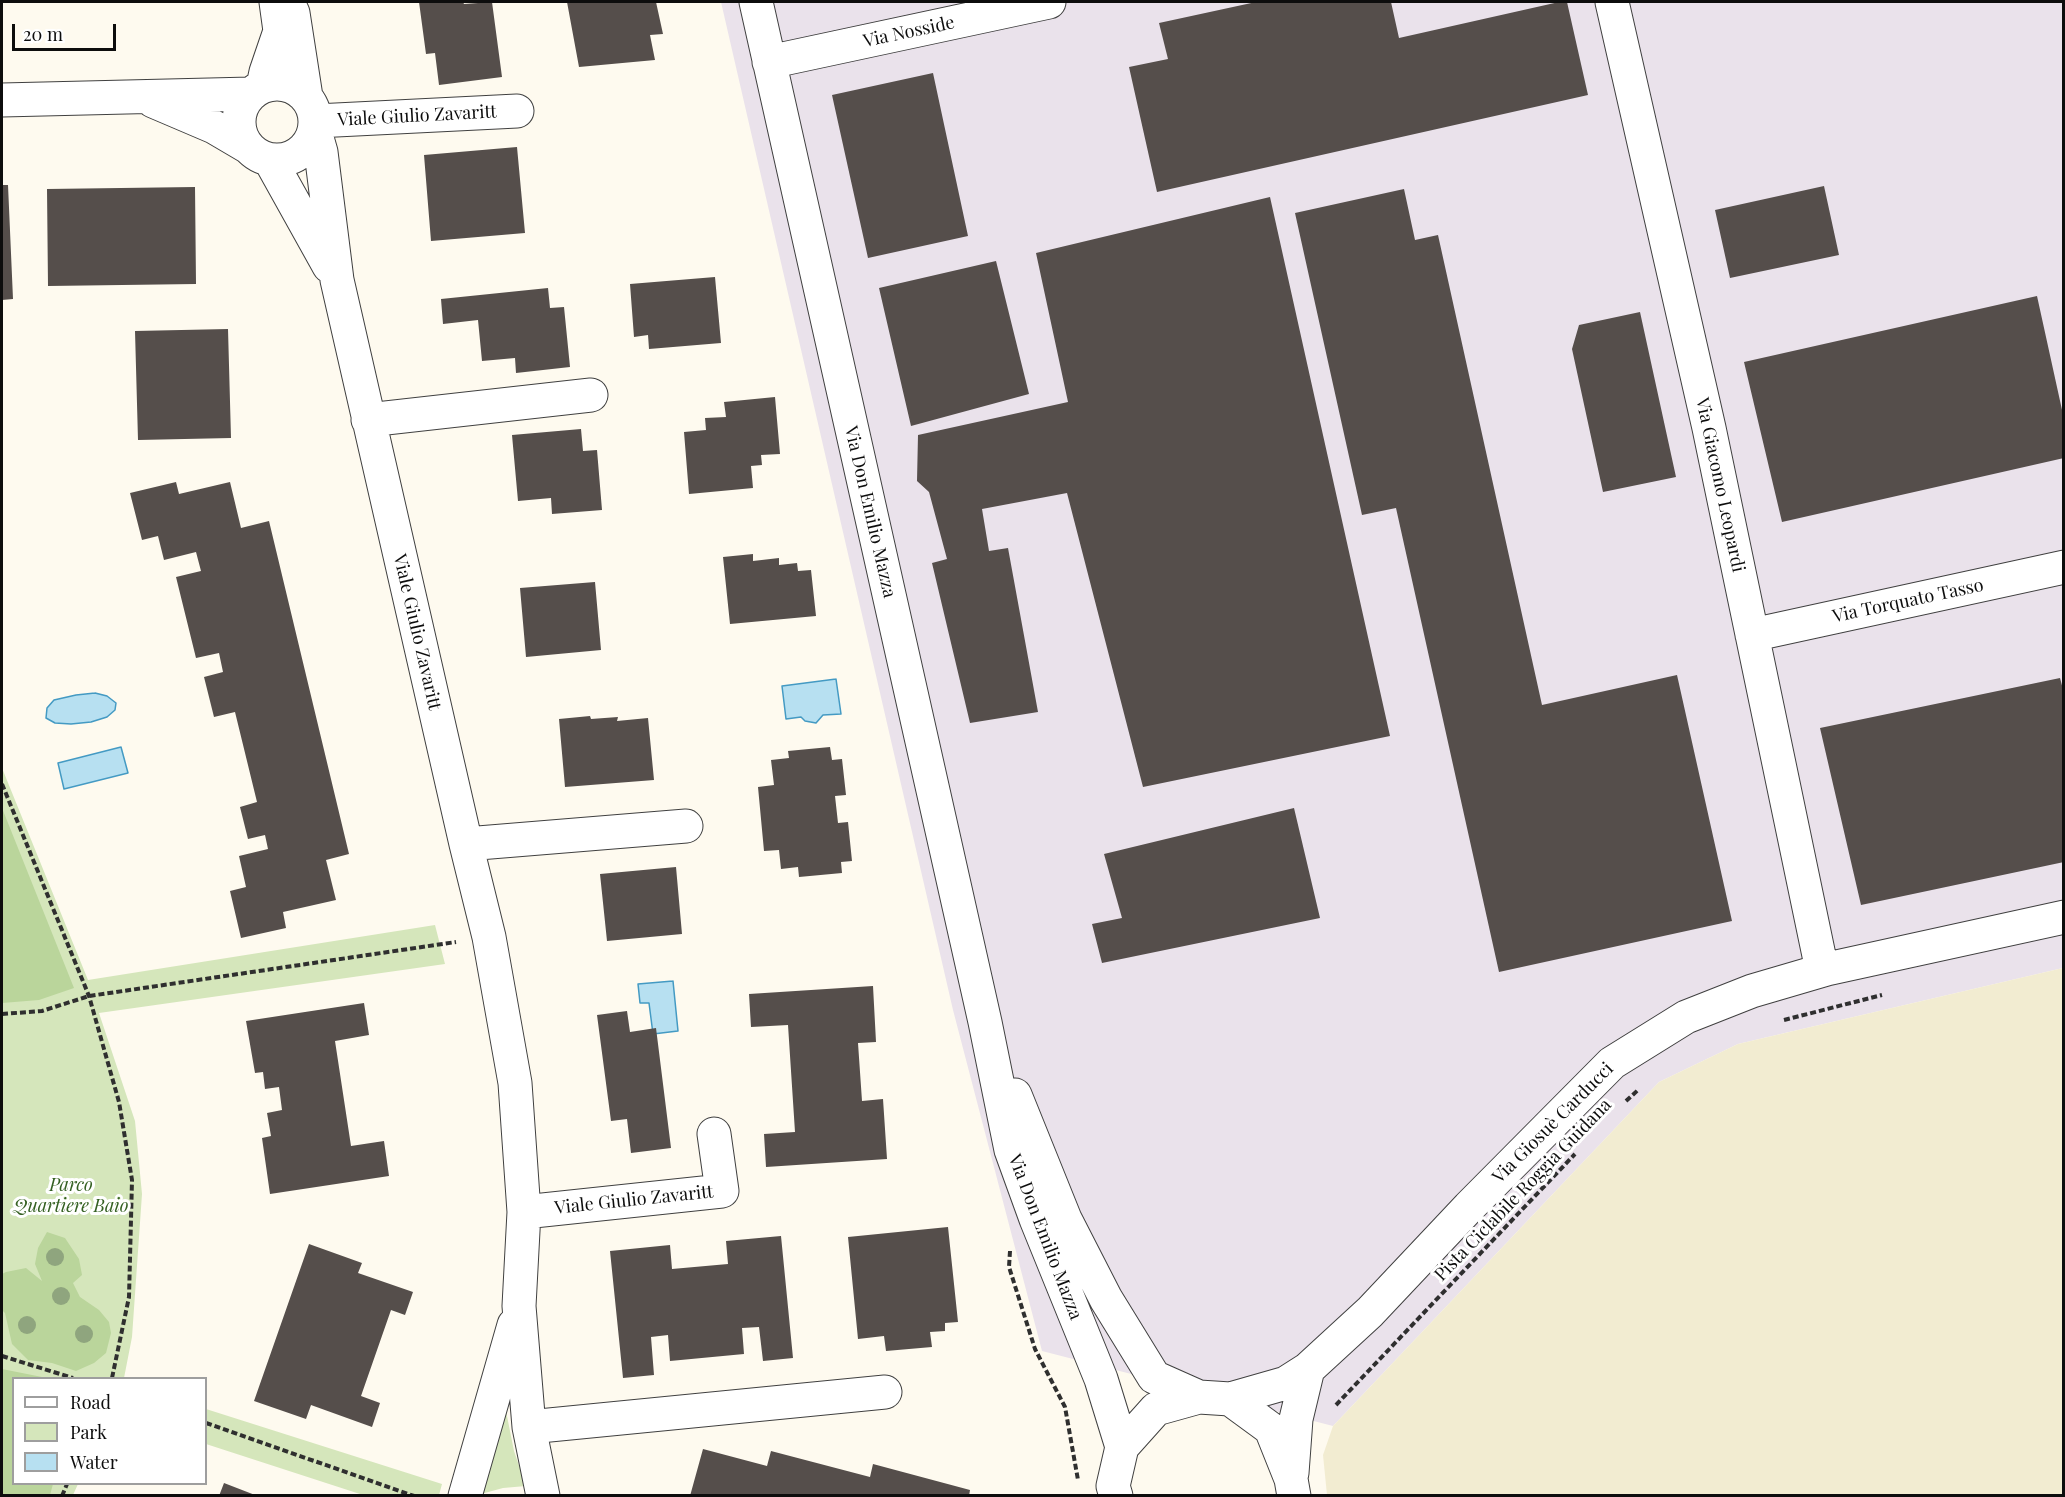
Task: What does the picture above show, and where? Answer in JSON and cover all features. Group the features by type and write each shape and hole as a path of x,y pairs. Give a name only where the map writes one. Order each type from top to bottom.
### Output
{"street":[{"name":"Viale Giulio Zavaritt","path":"276,2 280,31 266,72 257,90 241,109 239,122 241,135 259,153 337,280"},
{"name":"Viale Giulio Zavaritt","path":"288,2 293,13 321,152 337,280 489,937 515,1083 524,1212 519,1306 529,1427 543,1496"},
{"name":"Via Don Emilio Mazza","path":"756,2 986,1022 1011,1150 1036,1219 1101,1379 1122,1447"},
{"name":"Via Nosside","path":"769,62 1049,2"},
{"name":"Via Giacomo Leopardi","path":"1612,2 1709,428 1822,970"},
{"name":"Viale Giulio Zavaritt","path":"2,100 257,90 284,84 296,88 312,116 310,142 303,151 282,160 259,153 214,127 140,96"},
{"name":"Viale Giulio Zavaritt","path":"312,116 517,111"},
{"path":"368,420 591,395"},
{"name":"Via Torquato Tasso","path":"1752,635 2064,567"},
{"path":"466,844 686,826"},
{"name":"Via Giosuè Carducci","path":"1214,1398 1286,1383 1305,1384 1477,1199 1612,1063 1686,1017 1752,991 1822,970 2064,917"},
{"name":"Via Don Emilio Mazza","path":"986,1022 1065,1220 1106,1299 1154,1377 1214,1398 1271,1429 1291,1490"},
{"name":"Viale Giulio Zavaritt","path":"524,1212 722,1191 714,1134"},
{"name":"Viale Giulio Zavaritt","path":"465,1496 519,1306"},
{"path":"1291,1490 1296,1419 1305,1384"},
{"path":"529,1427 885,1392"},
{"path":"1116,1496 1113,1486 1122,1447 1156,1410 1214,1398"}],"path":[{"path":"2,784 88,996 119,1102 132,1180 129,1297 112,1377"},
{"path":"2,1014 42,1011 88,996 489,937"},
{"path":"1783,1021 1882,995"},
{"name":"Pista Ciclabile Roggia Guidana","path":"1622,1106 1645,1083"},
{"name":"Pista Ciclabile Roggia Guidana","path":"1305,1384 1333,1408 1582,1146"},
{"path":"2,1356 70,1377"},
{"path":"1078,1486 1065,1407 1101,1379"},
{"path":"207,1423 414,1496"}],"shaded area":[{"path":"721,2 2063,2 2063,968 1738,1044 1659,1082 1333,1426 1042,1351 953,1010"},
{"path":"2063,968 2063,1495 1327,1495 1323,1455 1333,1426 1659,1082 1738,1044"}],"green space":[{"name":"Parco Quartiere Baio","path":"2,768 88,980 435,925 445,964 99,1013 135,1121 142,1194 132,1337 124,1377 12,1377 12,1485 78,1485 73,1495 2,1495"},
{"path":"2,808 74,988 39,1000 2,1003"},
{"path":"47,1232 65,1238 79,1259 82,1275 73,1283 80,1297 99,1310 109,1322 111,1333 106,1353 94,1363 76,1371 52,1363 28,1360 12,1344 5,1313 2,1310 2,1274 26,1268 42,1281 35,1264 38,1248"},
{"path":"2,1369 42,1377 12,1377 12,1485 53,1485 50,1495 2,1495"},
{"path":"504,1401 514,1451 526,1486 503,1488 481,1494"},
{"path":"207,1409 442,1484 439,1495 363,1495 207,1444"}],"water":[{"path":"836,679 841,714 823,715 816,723 805,721 801,717 786,719 782,686"},
{"path":"95,693 107,696 116,703 115,710 107,717 91,722 71,724 55,723 46,718 47,708 54,700"},
{"path":"121,747 128,773 64,789 58,763"},
{"path":"673,981 678,1031 653,1034 649,1003 640,1003 638,984"}],"building":[{"path":"419,2 463,2 464,4 492,2 502,77 439,85 435,53 426,54"},
{"path":"567,2 656,2 663,34 650,35 655,60 579,67"},
{"path":"1256,2 1391,2 1399,38 1567,2 1588,95 1157,192 1129,67 1168,59 1159,23"},
{"path":"933,73 968,236 868,258 832,95"},
{"path":"517,147 525,233 431,241 424,155"},
{"path":"2,185 8,185 13,299 2,300"},
{"path":"1824,186 1839,255 1730,278 1715,210"},
{"path":"195,187 196,284 48,286 47,189"},
{"path":"1404,189 1415,240 1438,235 1542,705 1677,675 1732,921 1499,972 1396,508 1362,515 1295,213"},
{"path":"1270,197 1390,736 1143,787 1067,493 982,509 989,551 1008,548 1038,712 970,723 932,563 947,559 929,492 917,481 918,435 1068,402 1036,253"},
{"path":"996,261 1029,394 911,426 879,288"},
{"path":"715,277 721,343 649,349 648,335 634,337 630,284"},
{"path":"548,288 550,308 564,307 570,367 516,373 515,358 482,361 478,320 443,324 441,299"},
{"path":"2037,296 2064,419 2064,458 1782,522 1744,362"},
{"path":"1640,312 1676,477 1603,492 1572,349 1579,325"},
{"path":"228,329 231,438 138,440 135,331"},
{"path":"775,397 780,454 761,455 762,465 751,466 753,488 689,494 684,432 706,430 705,418 726,417 724,402"},
{"path":"581,429 583,451 597,450 602,510 552,514 551,498 518,501 512,435"},
{"path":"176,482 179,494 230,482 241,528 269,521 349,854 326,860 336,900 283,912 286,928 241,938 230,891 246,887 239,856 268,849 265,835 248,839 240,807 257,802 235,712 214,717 204,677 223,672 219,653 196,658 176,577 201,571 196,552 164,560 158,536 142,540 130,493"},
{"path":"753,554 753,561 779,558 779,565 797,563 798,571 811,570 816,616 730,624 723,557"},
{"path":"595,582 601,650 526,657 520,588"},
{"path":"2060,678 2064,693 2064,862 1861,905 1820,728"},
{"path":"590,716 591,719 618,717 617,721 648,718 654,780 565,787 559,719"},
{"path":"830,747 832,760 842,759 846,795 835,796 838,823 848,822 852,861 841,862 842,873 799,877 798,867 781,869 779,850 764,851 758,787 774,785 771,760 789,758 788,751"},
{"path":"1294,808 1320,918 1102,963 1092,924 1122,918 1104,854"},
{"path":"676,867 682,934 607,941 600,874"},
{"path":"873,986 876,1042 858,1043 862,1101 883,1099 887,1159 766,1167 764,1134 795,1132 788,1025 751,1027 749,994"},
{"path":"364,1003 369,1035 335,1041 351,1146 384,1141 389,1176 270,1194 262,1138 271,1136 267,1113 282,1110 279,1087 265,1089 263,1072 255,1073 246,1021"},
{"path":"627,1011 630,1032 656,1028 671,1148 631,1153 627,1119 611,1121 597,1015"},
{"path":"948,1227 958,1322 945,1323 945,1331 930,1332 932,1347 886,1351 884,1336 858,1339 848,1237"},
{"path":"781,1236 793,1358 763,1361 759,1327 742,1328 744,1354 670,1361 668,1335 651,1337 654,1375 623,1378 610,1251 670,1245 672,1269 728,1264 726,1241"},
{"path":"309,1244 362,1263 358,1273 413,1292 405,1315 391,1310 361,1396 380,1403 372,1427 311,1405 306,1419 254,1401"},
{"path":"703,1449 767,1466 771,1451 870,1477 873,1464 970,1490 969,1496 690,1496"},
{"path":"224,1483 255,1495 255,1496 219,1496"}]}
